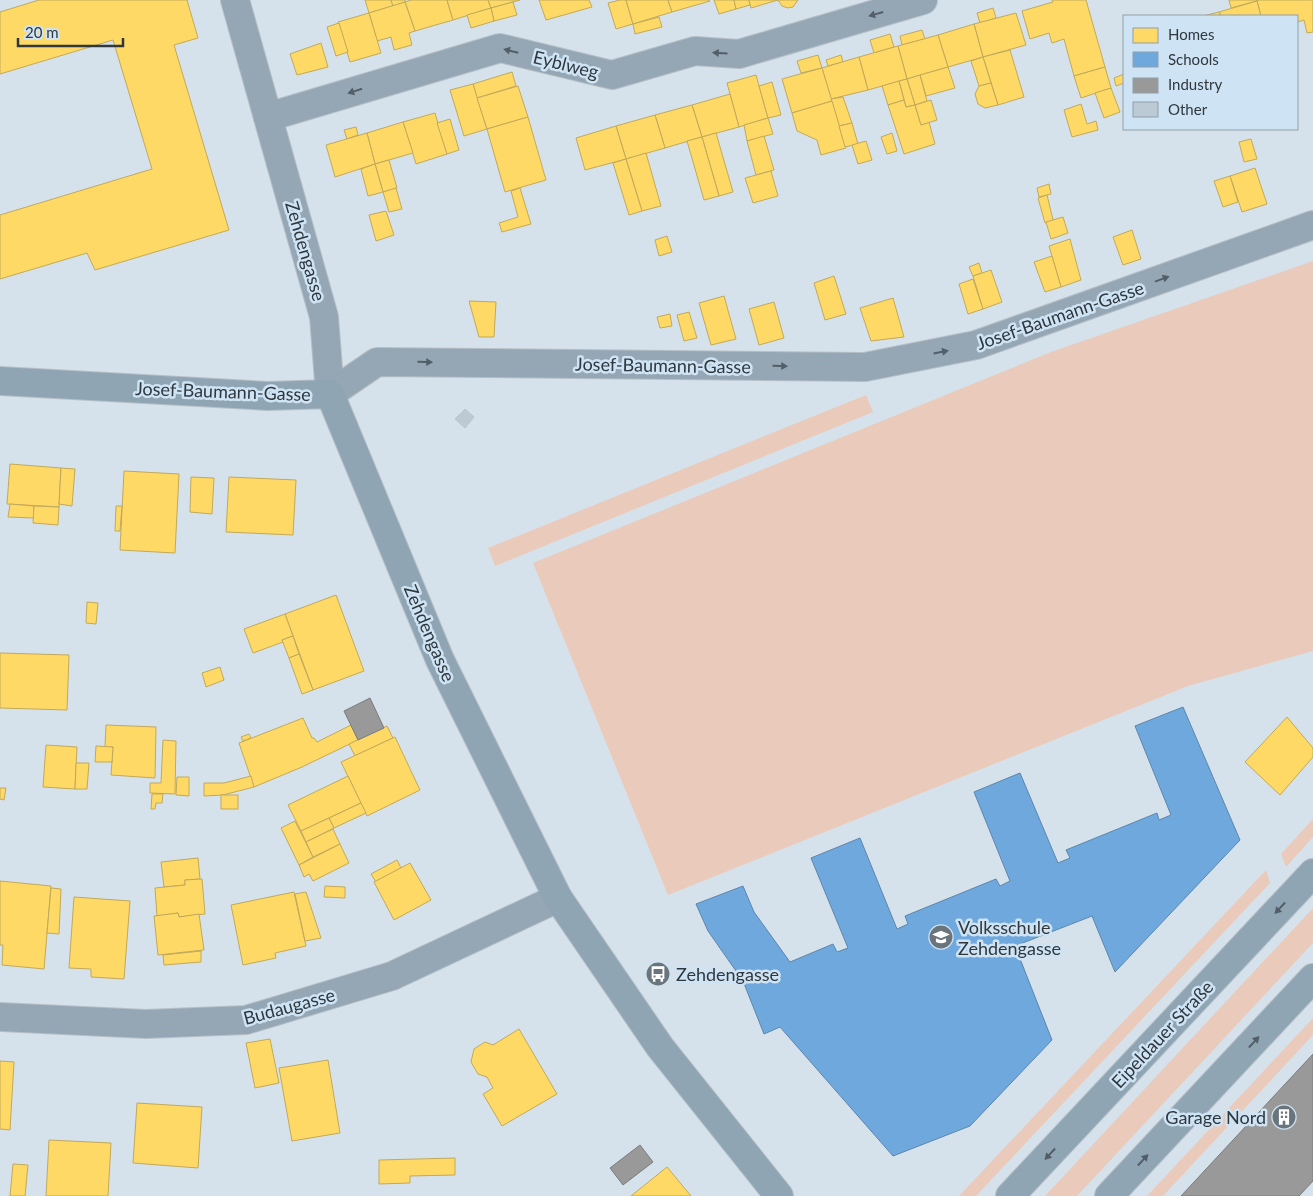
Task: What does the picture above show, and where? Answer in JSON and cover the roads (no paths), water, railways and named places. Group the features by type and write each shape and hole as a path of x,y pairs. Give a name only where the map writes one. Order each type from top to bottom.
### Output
{"street":[{"name":"Zehdengasse","path":"235,0 324,317 330,394 440,660 558,898 660,1047 779,1196"},
{"name":"Eyblweg","path":"268,117 500,48 612,76 695,51 739,54 923,0"},
{"name":"Josef-Baumann-Gasse","path":"0,381 268,396 330,394 377,362 865,368 976,345 1313,225"},
{"name":"Eipeldauer Straße","path":"1010,1196 1313,873"},
{"name":"Budaugasse","path":"0,1017 146,1024 246,1020 392,976 558,898"},
{"path":"1109,1196 1313,978"}],"place":[{"name":"Volksschule Zehdengasse","path":"941,937"},
{"name":"Zehdengasse","path":"658,974"},
{"name":"Garage Nord","path":"1284,1117"}]}
